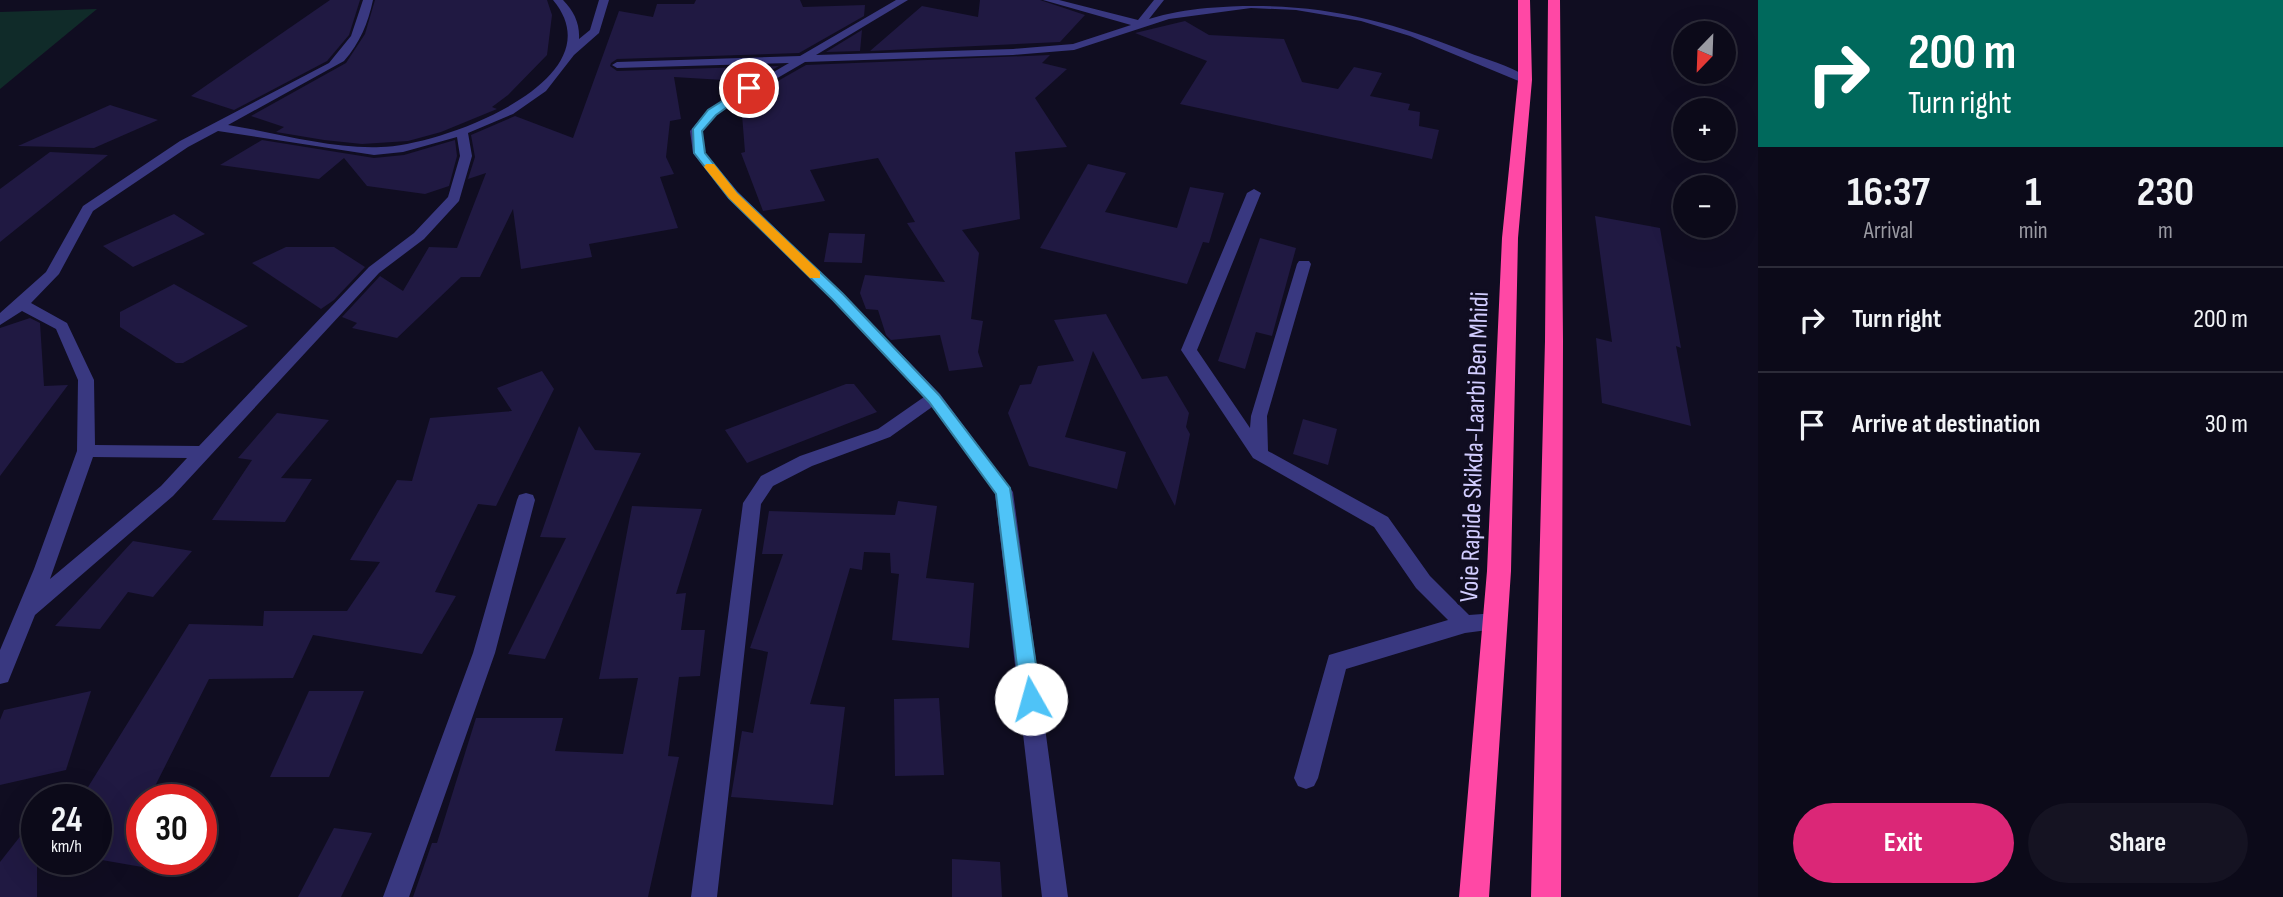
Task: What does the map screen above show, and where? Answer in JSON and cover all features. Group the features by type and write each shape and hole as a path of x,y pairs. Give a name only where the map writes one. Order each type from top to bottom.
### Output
{"highway":[{"name":"Voie Rapide Skikda-Laarbi Ben Mhidi","path":"1474,897 1496,622 1510,238 1525,79 1524,0"},
{"path":"1546,897 1554,341 1554,0"}],"street":[{"path":"0,320 52,274 88,209 184,144 310,78 344,57 363,25 368,0"},
{"path":"558,0 566,7 576,30 570,53"},
{"path":"216,127 376,151 411,147 462,131 494,120 519,107 556,75 570,53 595,31 604,0"},
{"path":"903,0 712,112 696,131 699,153 733,195 838,297 934,398 1004,492 1055,897"},
{"path":"1048,0 1140,24"},
{"path":"1140,24 1159,0"},
{"path":"617,65 1013,52 1074,47 1168,16 1251,5 1296,7 1363,18 1414,34 1525,79"},
{"path":"27,610 167,491 374,270 419,236 454,198 466,156 462,131"},
{"path":"1254,193 1189,350 1259,454 1381,522 1423,582 1465,624"},
{"path":"1259,454 1259,416 1304,264"},
{"path":"0,675 86,451 86,380 62,326 21,303"},
{"path":"704,897 752,503 768,481 806,461 884,433 934,398"},
{"path":"86,451 202,452"},
{"path":"396,897 484,653 526,500"},
{"path":"1306,778 1336,662 1465,624 1496,622"}],"green space":[{"path":"97,9 0,89 0,12"}],"building":[{"path":"330,0 360,0 349,35 327,61 234,110 191,96"},
{"path":"375,0 547,0 552,15 547,55 508,95 492,107 497,109 441,132 408,141 362,144 324,140 276,132 284,127 251,116 346,63 365,34"},
{"path":"696,0 800,0 803,7 865,5 864,16 799,53 617,59 611,63 610,66 617,71 779,66 740,88 740,81 674,77 681,119 670,121 666,157 674,174 660,177 678,228 589,244 592,257 521,269 513,209 480,277 461,277 397,338 352,328 357,323 342,317 380,276 403,291 429,247 457,248 486,173 468,179 475,157 471,135 515,116 573,138 619,11 653,17 657,4 694,4"},
{"path":"980,0 1040,0 1085,15 1060,42 870,51 922,6 978,17"},
{"path":"1185,21 1209,35 1284,39 1302,82 1338,89 1354,67 1382,73 1370,96 1410,104 1408,110 1420,112 1419,126 1439,130 1432,159 1180,104 1207,61 1135,33"},
{"path":"862,30 860,51 826,52"},
{"path":"1050,55 1042,63 1067,69 1035,98 1067,147 1015,152 1020,219 962,230 979,253 971,319 983,321 978,352 983,367 949,371 940,335 891,340 886,335 878,310 866,309 860,293 865,275 945,282 907,223 915,222 878,158 810,170 825,201 763,211 741,153 745,152 741,102 806,65"},
{"path":"110,105 158,120 94,148 18,146"},
{"path":"262,140 374,158 404,155 455,140 457,156 449,186 425,194 367,186 344,158 319,179 220,165"},
{"path":"50,152 108,155 0,242 0,189"},
{"path":"1088,164 1126,173 1105,212 1177,228 1190,187 1224,193 1209,243 1203,242 1187,284 1040,248"},
{"path":"174,214 205,234 133,267 103,246"},
{"path":"1595,216 1660,228 1681,348 1676,346 1691,426 1602,403 1596,338 1612,342"},
{"path":"829,233 865,234 862,263 824,262"},
{"path":"1260,238 1296,248 1272,336 1256,332 1245,369 1218,361"},
{"path":"286,247 334,247 365,267 334,300 321,309 252,263"},
{"path":"174,284 248,326 183,363 176,363 120,327 120,312"},
{"path":"1106,314 1142,379 1167,376 1189,413 1186,427 1190,434 1175,506 1093,351 1065,437 1126,452 1117,489 1029,466 1008,413 1020,385 1031,384 1038,366 1074,361 1054,320"},
{"path":"30,318 40,323 44,386 68,385 0,476 0,328"},
{"path":"542,371 554,389 496,506 478,504 435,592 456,596 422,654 313,635 293,678 209,679 156,784 126,784 126,864 112,862 112,784 90,784 189,624 263,626 264,611 347,611 380,562 350,560 397,480 412,481 430,418 512,411 497,388"},
{"path":"846,384 854,384 877,412 747,463 725,430"},
{"path":"277,413 329,420 281,478 312,479 285,522 212,520 252,460 238,458"},
{"path":"1303,419 1337,429 1328,465 1293,454"},
{"path":"579,426 595,450 641,453 545,659 508,654 566,538 540,537"},
{"path":"898,501 937,506 926,578 974,583 969,648 892,640 899,574 891,573 890,553 864,552 862,570 850,568 810,704 845,707 833,805 731,797 742,731 753,733 768,652 750,648 783,554 762,554 769,511 895,515"},
{"path":"632,506 702,509 676,594 686,593 681,630 705,630 700,676 679,677 668,756 679,757 648,897 413,897 432,843 437,843 476,718 563,718 555,751 623,754 638,678 599,679"},
{"path":"133,541 192,551 153,597 128,592 100,629 55,626"},
{"path":"91,691 66,770 0,785 0,720 4,710"},
{"path":"309,691 364,691 329,777 270,777"},
{"path":"939,698 944,775 895,776 894,699"},
{"path":"334,828 372,833 341,897 298,897"},
{"path":"21,835 21,875 37,875 37,897 0,897 0,862"},
{"path":"952,859 1000,862 1002,897 952,897"}],"slow traffic":[{"path":"710,167 733,195 815,275"}],"route":[{"path":"749,88 712,112 696,131 699,153 733,195 838,297 934,398 1004,492 1031,699"}]}
